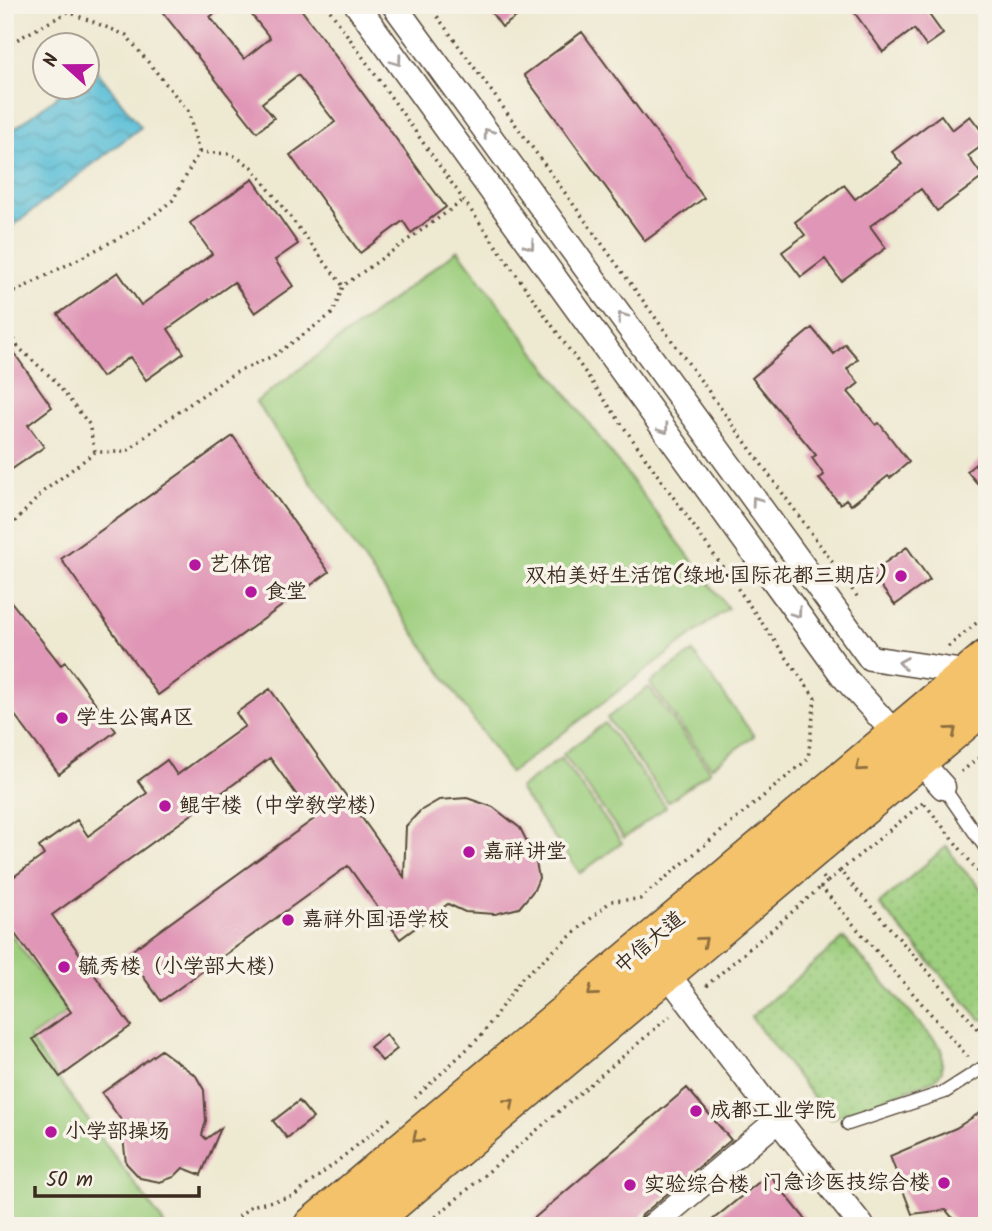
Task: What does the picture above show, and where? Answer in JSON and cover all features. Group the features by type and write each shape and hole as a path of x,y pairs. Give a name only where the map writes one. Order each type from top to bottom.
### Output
{"main road":[{"name":"中信大道","path":"364,1226 818,875 919,761 982,678"},
{"name":"中信大道","path":"313,1226 919,761"}],"street":[{"path":"357,5 843,676 919,761"},
{"path":"394,5 870,658 982,678"},
{"path":"677,986 862,1226"},
{"path":"652,1226 778,1120"}],"lane":[{"path":"919,761 987,850"},
{"path":"848,1124 945,1092 983,1068"}],"path":[{"path":"326,5 815,698 808,760 640,899 611,901 521,979 481,1036 413,1100"},
{"path":"429,5 858,599"},
{"path":"5,46 68,12 126,34 188,111 199,152 173,200 136,229 5,297"},
{"path":"199,152 231,154 253,167 343,286"},
{"path":"5,532 44,491 95,452 126,452 233,374 275,355 333,313 343,286 464,200"},
{"path":"5,320 18,347 53,379 89,424 95,452"},
{"path":"937,646 949,647 987,614"},
{"path":"987,751 919,761 924,802 987,883"},
{"path":"425,1226 677,986 818,875 840,871 924,802"},
{"path":"840,871 987,1039"},
{"path":"818,875 983,1068"},
{"path":"228,1226 251,1206 293,1196 392,1117"}],"green space":[{"path":"458,250 728,608 510,773 256,402"},
{"path":"693,652 754,736 711,767 650,683"},
{"path":"649,687 710,771 668,802 607,718"},
{"path":"605,723 666,807 624,838 563,754"},
{"path":"561,758 622,843 580,873 519,789"},
{"path":"947,846 957,863 987,895 987,1020 980,1019 879,904"},
{"name":"小学部操场","path":"5,926 67,1012 29,1039 164,1224 162,1226 5,1226"},
{"path":"844,938 942,1049 942,1071 935,1080 830,1119 751,1017"}],"water":[{"path":"102,77 141,127 5,232 5,136 50,102 102,102"}],"building":[{"path":"157,5 226,5 210,17 244,59 270,38 244,5 298,5 446,207 411,233 403,221 360,253 290,155 335,122 298,75 262,103 274,118 257,132"},
{"path":"486,5 533,5 502,27"},
{"path":"849,5 922,5 943,34 926,46 914,29 883,52"},
{"path":"582,32 704,198 645,241 524,75"},
{"path":"941,115 952,130 970,116 987,138 987,142 968,156 983,177 937,211 921,189 870,226 886,248 841,281 825,259 801,277 782,252 805,235 795,222 844,185 855,199 902,164 892,152"},
{"path":"253,179 298,244 275,260 293,286 255,313 234,282 168,329 184,353 146,380 130,357 102,377 58,314 118,272 141,305 212,254 190,223"},
{"path":"812,328 834,354 845,344 858,359 847,369 859,383 848,392 876,425 879,423 909,462 851,505 846,499 840,504 819,479 824,475 812,458 816,455 752,378"},
{"path":"5,340 52,407 28,425 44,447 5,474"},
{"name":"艺体馆","path":"233,436 329,572 158,695 61,559"},
{"path":"987,454 987,495 967,471"},
{"name":"双柏美好生活馆(绿地·国际花都三期店)","path":"907,547 930,580 895,605 871,573"},
{"name":"学生公寓A区","path":"5,594 61,665 65,662 116,731 59,774 5,702"},
{"path":"270,689 404,877 406,826 420,811 439,800 467,798 493,807 520,828 535,857 539,878 534,890 519,908 495,914 465,912 448,904 400,939 348,866 161,1001 127,954 314,819 270,758 52,915 131,1026 60,1077 33,1039 71,1012 5,920 5,883 44,855 39,847 77,820 88,836 147,793 138,781 167,760 177,775 245,726 236,713"},
{"path":"386,1034 397,1049 382,1061 370,1047"},
{"path":"161,1050 196,1076 204,1090 206,1121 202,1135 206,1139 221,1128 201,1175 183,1168 174,1177 160,1182 140,1178 126,1163 121,1120 102,1093"},
{"name":"实验综合楼","path":"687,1088 731,1140 642,1215 638,1226 525,1226"},
{"path":"299,1101 313,1118 287,1138 273,1121"},
{"name":"门急诊医技综合楼","path":"987,1108 987,1226 959,1226 946,1210 912,1214 890,1156 956,1128"},
{"path":"769,1174 811,1226 705,1226"}],"place":[{"name":"艺体馆","path":"195,565"},
{"name":"双柏美好生活馆(绿地·国际花都三期店)","path":"901,576"},
{"name":"食堂","path":"251,592"},
{"name":"学生公寓A区","path":"62,718"},
{"name":"鲲宇楼（中学教学楼）","path":"165,806"},
{"name":"嘉祥讲堂","path":"469,852"},
{"name":"嘉祥外国语学校","path":"288,920"},
{"name":"毓秀楼（小学部大楼）","path":"64,967"},
{"name":"成都工业学院","path":"696,1111"},
{"name":"小学部操场","path":"51,1132"},
{"name":"门急诊医技综合楼","path":"944,1183"},
{"name":"实验综合楼","path":"630,1185"}]}
